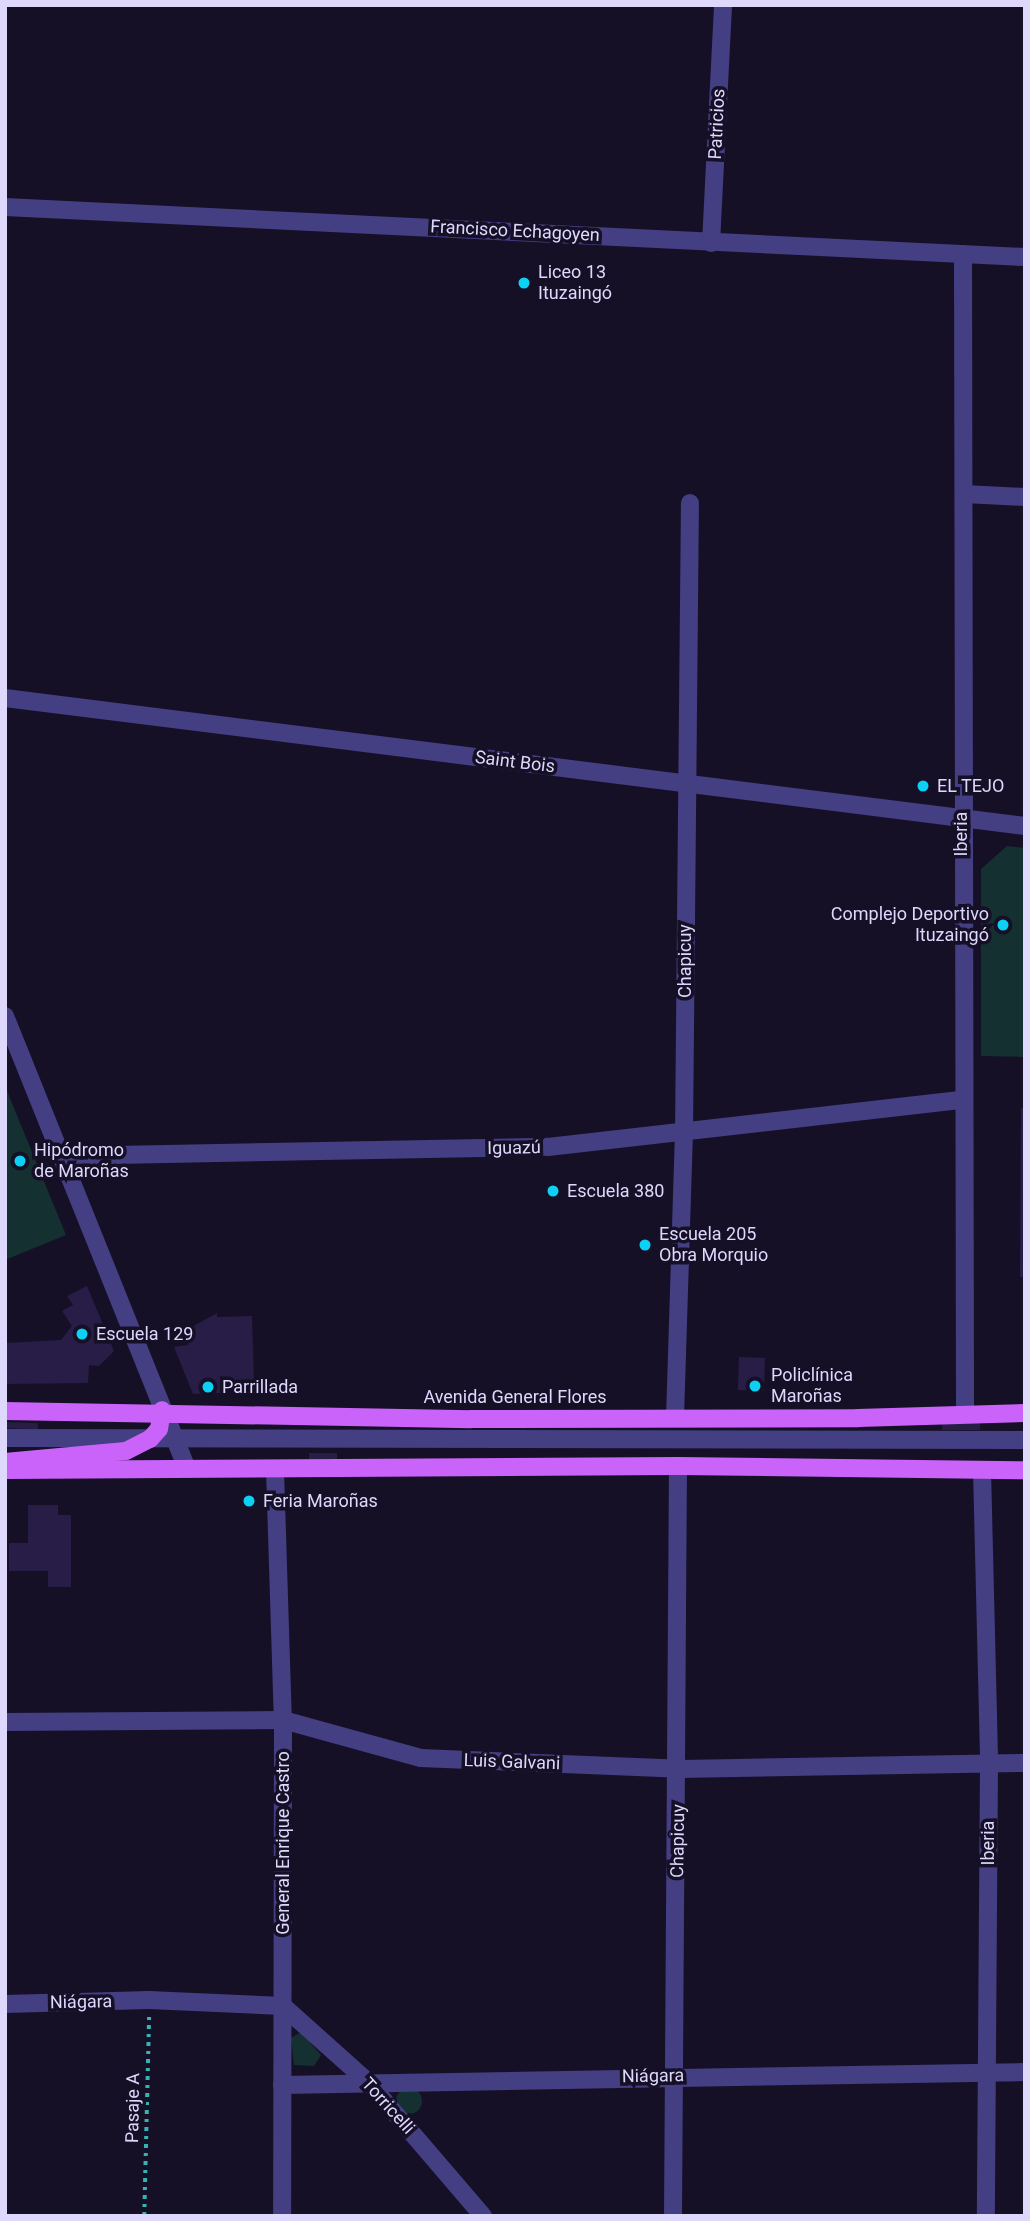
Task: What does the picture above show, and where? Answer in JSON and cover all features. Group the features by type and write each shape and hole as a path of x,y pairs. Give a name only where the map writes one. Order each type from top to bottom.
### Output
{"main road":[{"name":"Avenida General Flores","path":"5,1411 162,1410 284,1417 676,1418 858,1418 1025,1413"},
{"path":"5,1462 108,1454 152,1437 162,1410"},
{"path":"5,1470 678,1465 1025,1470"}],"street":[{"name":"Patricios","path":"712,243 723,5"},
{"name":"Francisco Echagoyen","path":"5,207 1025,257"},
{"name":"Iberia","path":"963,254 961,818 965,1413"},
{"path":"964,494 1025,497"},
{"name":"Chapicuy","path":"676,1418 684,1134 690,503"},
{"name":"Saint Bois","path":"5,698 1025,826"},
{"path":"5,1016 187,1469"},
{"name":"Iguazú","path":"63,1156 548,1147 684,1134 962,1100"},
{"path":"5,1438 174,1437 223,1441 1025,1440"},
{"name":"Chapicuy","path":"673,2216 679,1769 678,1465"},
{"name":"General Enrique Castro","path":"275,1470 283,1720 282,2216"},
{"name":"Iberia","path":"982,1470 989,1764 986,2216"},
{"name":"Luis Galvani","path":"5,1722 283,1720 421,1758 679,1769 1025,1763"},
{"name":"Niágara","path":"5,2004 149,2000 283,2007"},
{"name":"Torricelli","path":"283,2007 369,2083 483,2216"},
{"name":"Niágara","path":"282,2085 675,2075 1025,2072"}],"path":[{"name":"Pasaje A","path":"144,2216 149,2000"}],"green space":[{"name":"Complejo Deportivo Ituzaingó","path":"1007,846 1025,848 1025,1057 981,1056 981,869"},
{"name":"Hipódromo de Maroñas","path":"5,1086 66,1235 5,1260"},
{"path":"301,2032 321,2055 314,2066 294,2065 291,2038"},
{"path":"409,2088 418,2092 422,2101 418,2110 409,2114 400,2110 396,2101 400,2092"}],"building":[{"path":"1021,1108 1025,1108 1025,1277 1020,1277"},
{"path":"87,1286 114,1351 99,1366 89,1365 88,1383 5,1384 5,1343 61,1340 72,1326 62,1311 73,1305 67,1296"},
{"path":"217,1313 217,1317 252,1316 254,1381 220,1381 220,1393 193,1394 174,1347 188,1345 188,1329"},
{"path":"739,1357 765,1358 764,1391 738,1390"},
{"path":"5,1422 38,1423 38,1429 5,1428"},
{"path":"942,1422 980,1422 980,1430 942,1430"},
{"path":"309,1453 337,1453 337,1459 309,1459"},
{"path":"28,1505 58,1505 58,1515 71,1515 71,1587 48,1587 48,1571 9,1571 9,1543 28,1543"}],"place":[{"name":"Liceo 13 Ituzaingó","path":"524,283"},
{"name":"EL TEJO","path":"923,786"},
{"name":"Complejo Deportivo Ituzaingó","path":"1003,925"},
{"name":"Hipódromo de Maroñas","path":"20,1161"},
{"name":"Escuela 380","path":"553,1191"},
{"name":"Escuela 205 Obra Morquio","path":"645,1245"},
{"name":"Escuela 129","path":"82,1334"},
{"name":"Policlínica Maroñas","path":"755,1386"},
{"name":"Parrillada","path":"208,1387"},
{"name":"Feria Maroñas","path":"249,1501"}]}
